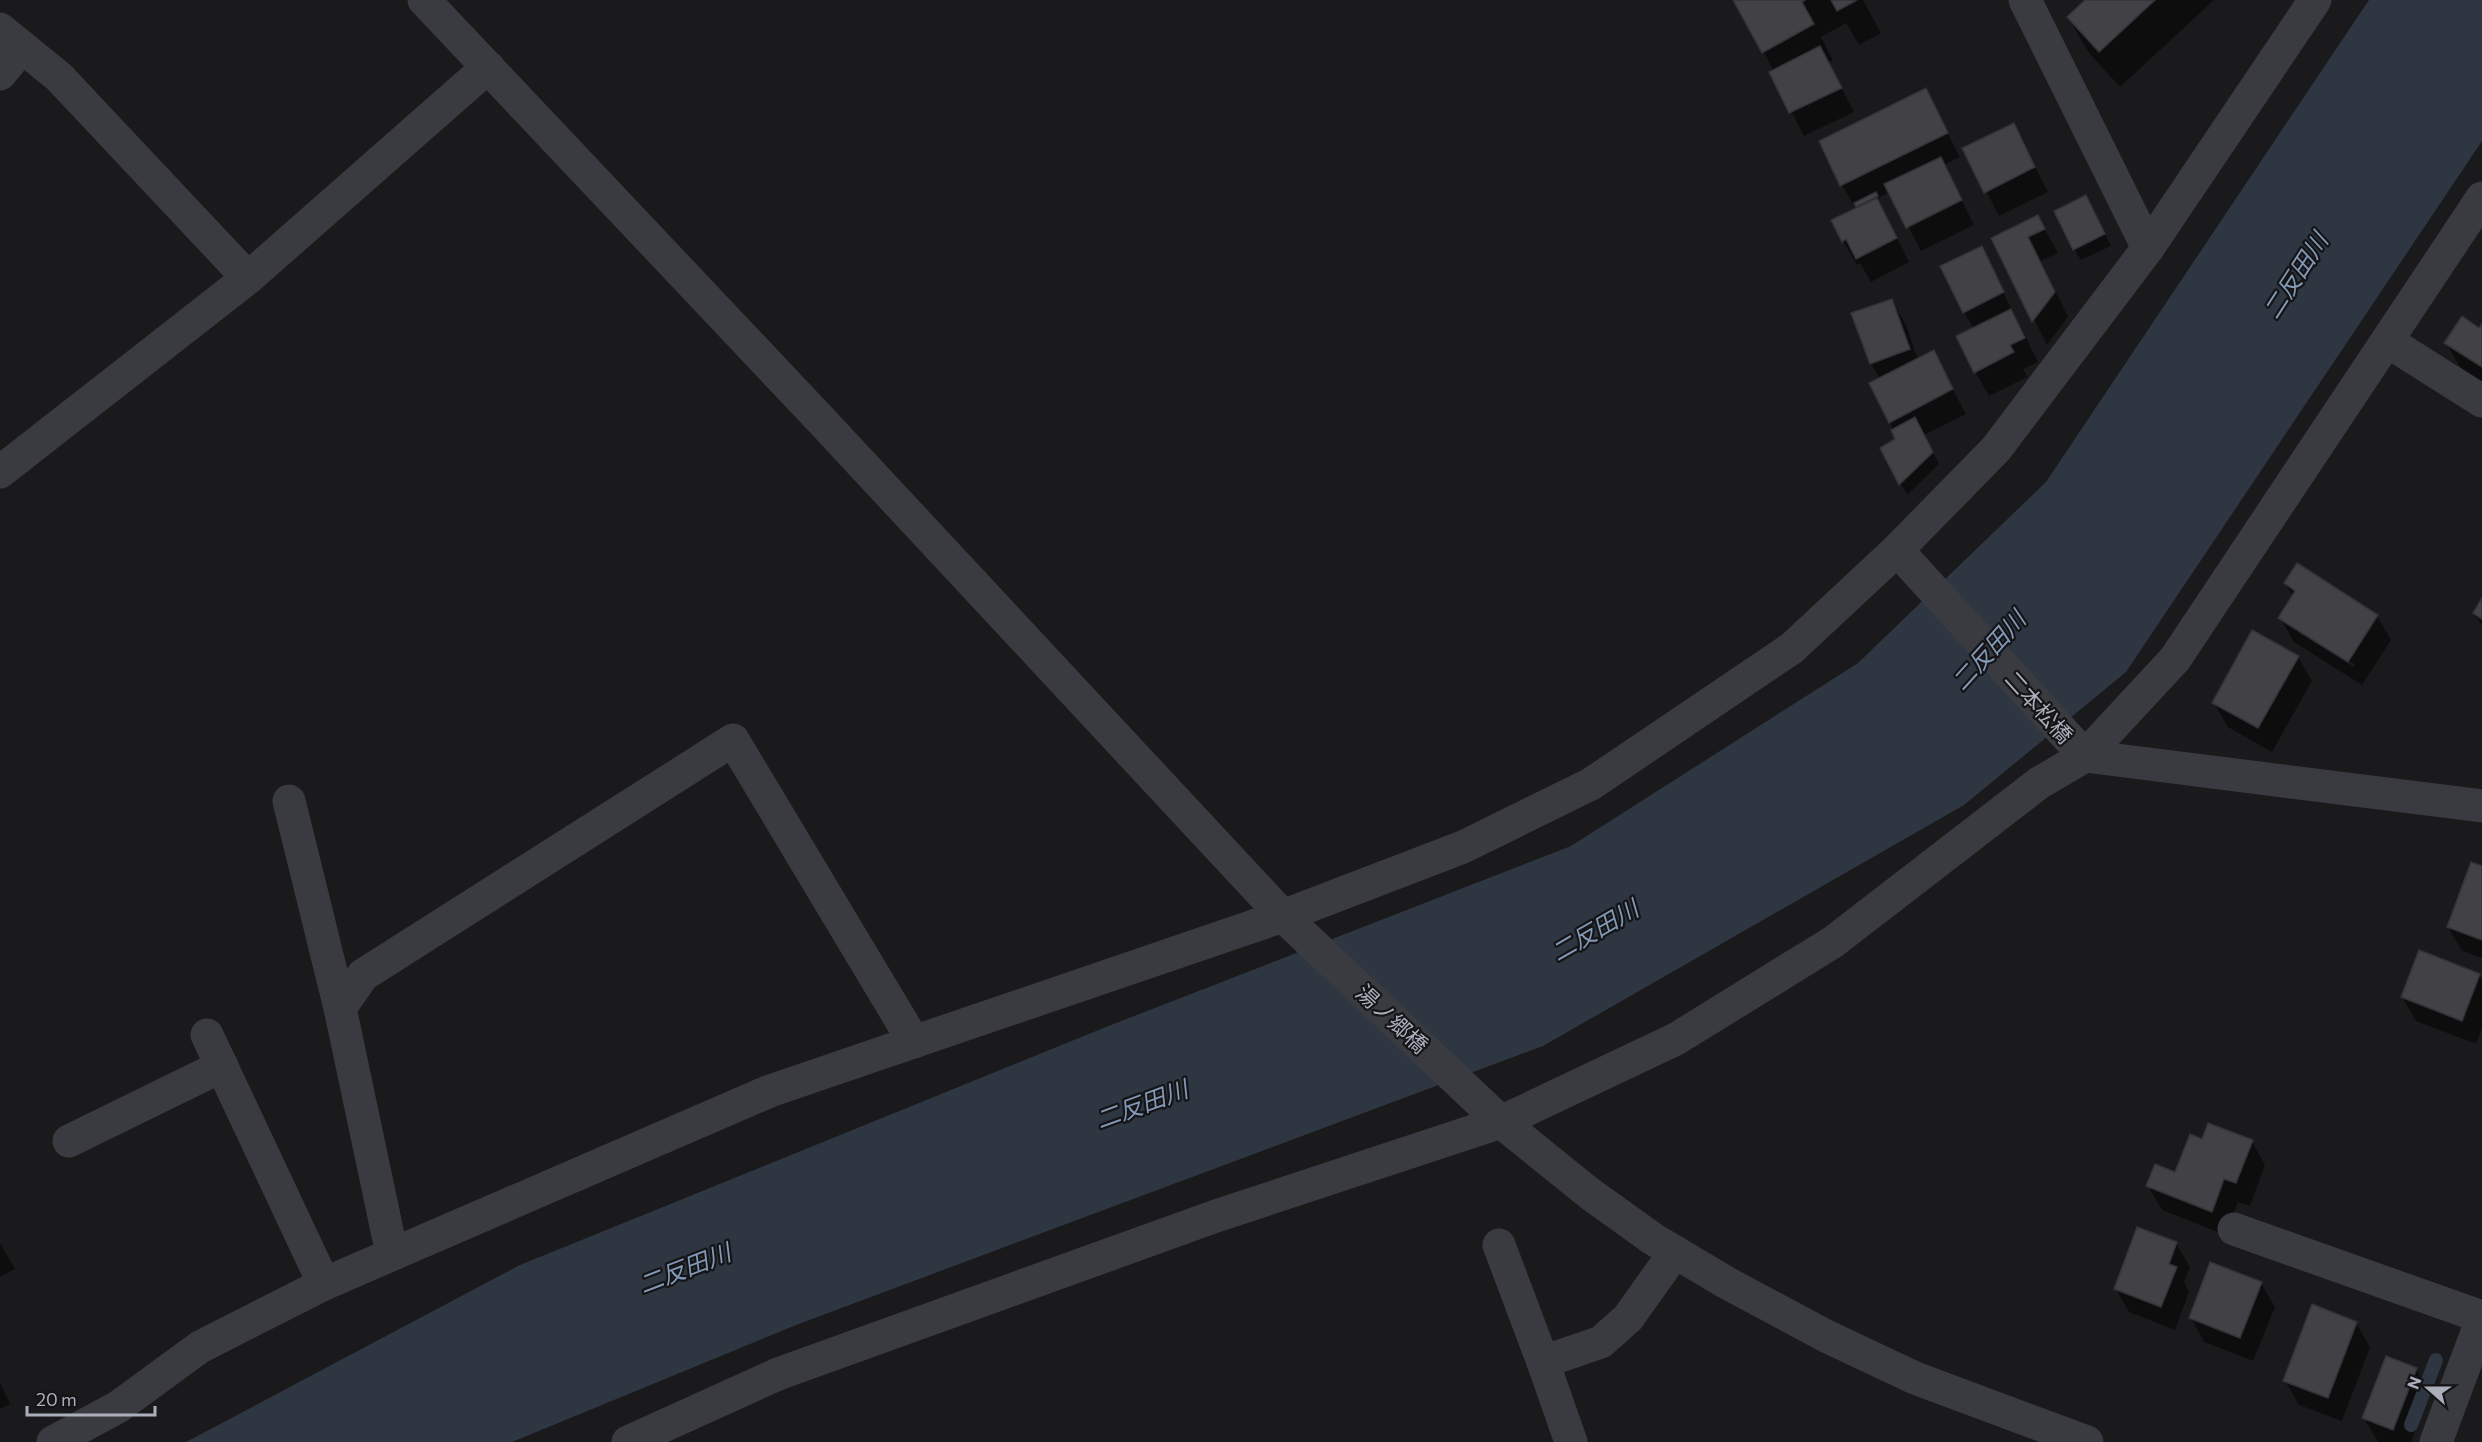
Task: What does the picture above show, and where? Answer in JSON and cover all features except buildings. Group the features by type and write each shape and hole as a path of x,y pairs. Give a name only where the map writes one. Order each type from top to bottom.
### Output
{"street":[{"name":"湯ノ郷橋","path":"424,0 828,427 1283,916 1501,1122 1588,1193 1675,1252 1727,1283 1826,1336 1915,1378 2087,1442"},
{"path":"2025,0 2148,248"},
{"path":"53,1442 118,1407 200,1347 324,1284 770,1091 1283,916 1463,848 1591,784 1792,648 1898,550 1996,449 2148,248 2315,0"},
{"path":"0,74 11,38 58,77 248,278"},
{"path":"0,472 248,278 488,67"},
{"path":"628,1442 778,1374 1205,1220 1501,1122 1676,1039 1823,948 2039,783 2085,756 2175,659 2482,198"},
{"path":"2387,341 2482,400"},
{"name":"二本松橋","path":"1898,550 2085,756"},
{"path":"340,1008 363,975 733,740 914,1042"},
{"path":"2085,756 2482,807"},
{"path":"290,801 340,1008 392,1254"},
{"path":"207,1035 324,1284"},
{"path":"69,1141 222,1066"},
{"path":"2234,1228 2482,1318 2436,1442"},
{"path":"1499,1245 1571,1442"},
{"path":"1543,1362 1600,1342 1628,1318 1675,1252"}],"water":[{"name":"二反田川","path":"2369,0 2482,0 2482,141 2126,672 1964,805 1543,1046 796,1325 512,1442 186,1442 520,1265 1106,1027 1571,846 1858,663 2046,482"}],"waterway":[{"path":"2411,1425 2436,1360"}]}
